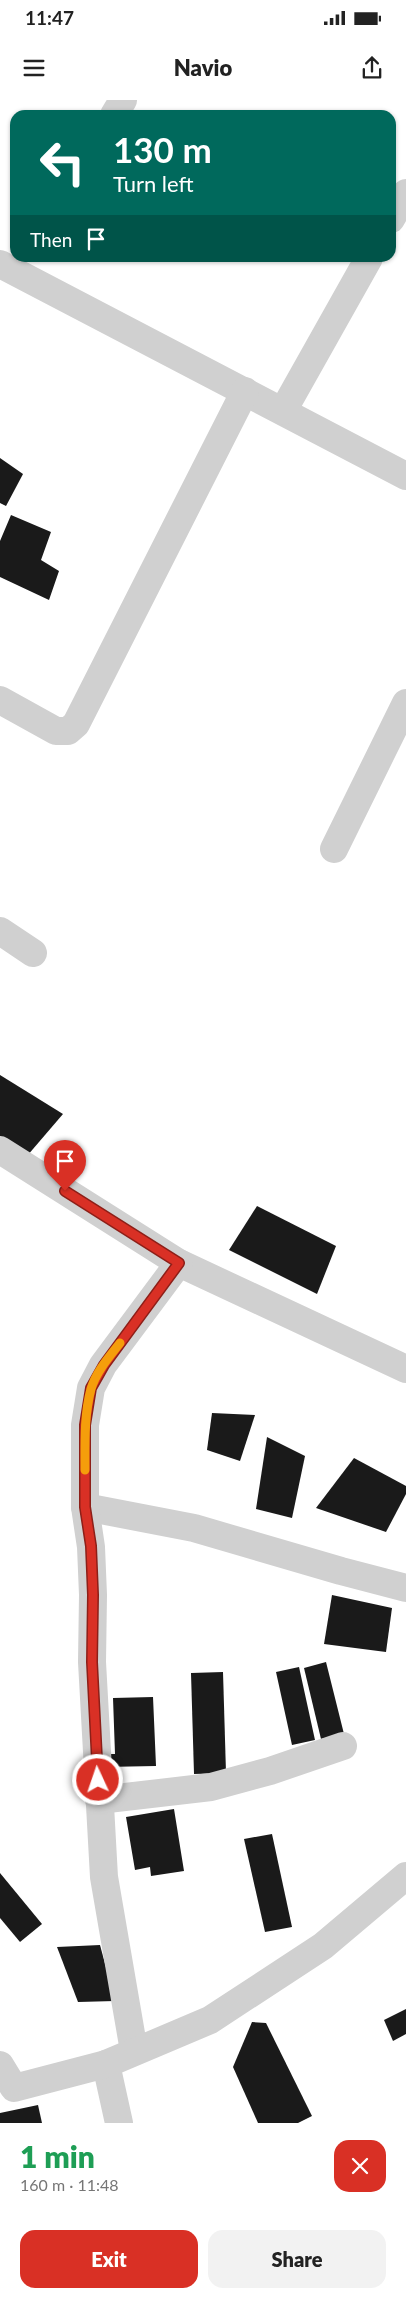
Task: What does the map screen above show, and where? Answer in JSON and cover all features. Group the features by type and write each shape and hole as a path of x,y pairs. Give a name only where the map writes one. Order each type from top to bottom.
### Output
{"street":[{"path":"396,210 406,193"},
{"path":"283,411 368,262"},
{"path":"15,265 245,391 406,476"},
{"path":"0,700 56,731 68,731 76,724 245,391"},
{"path":"334,849 406,704"},
{"path":"0,931 33,953"},
{"path":"0,1150 179,1263 406,1369"},
{"path":"134,2051 104,1877 92,1662 93,1595 91,1556 85,1507 85,1425 91,1388 104,1365 179,1263"},
{"path":"85,1507 194,1528 406,1588"},
{"path":"99,1800 211,1787 270,1771 343,1746"},
{"path":"5,2082 106,2064 210,2020 323,1946 406,1876"},
{"path":"106,2064 119,2123"}],"building":[{"path":"0,458 23,474 6,506 0,503"},
{"path":"11,515 51,532 41,560 59,571 49,600 0,577 0,541"},
{"path":"0,1075 63,1114 27,1156 0,1136"},
{"path":"257,1206 336,1246 317,1294 229,1250"},
{"path":"212,1413 255,1415 240,1461 207,1450"},
{"path":"267,1437 305,1456 292,1518 256,1509"},
{"path":"354,1458 406,1486 406,1494 386,1532 316,1508"},
{"path":"332,1595 392,1608 386,1652 324,1644"},
{"path":"326,1662 344,1734 321,1739 304,1668"},
{"path":"299,1667 315,1740 292,1745 276,1672"},
{"path":"223,1672 226,1773 194,1774 191,1673"},
{"path":"153,1697 156,1766 104,1767 104,1754 115,1754 113,1698"},
{"path":"174,1809 184,1871 151,1876 150,1867 135,1870 126,1817"},
{"path":"272,1834 292,1927 265,1932 244,1839"},
{"path":"0,1873 42,1924 20,1942 0,1918"},
{"path":"100,1945 115,2001 78,2002 57,1947"},
{"path":"406,2009 406,2034 393,2041 384,2020"},
{"path":"252,2022 266,2023 312,2116 298,2123 258,2123 233,2067"},
{"path":"38,2105 42,2123 0,2123 0,2113"}],"slow traffic":[{"path":"85,1470 85,1425 91,1388 104,1365 120,1343"}],"route":[{"path":"65,1191 179,1263 104,1365 91,1388 85,1425 85,1507 91,1546 93,1595 92,1662 98,1780"}]}
